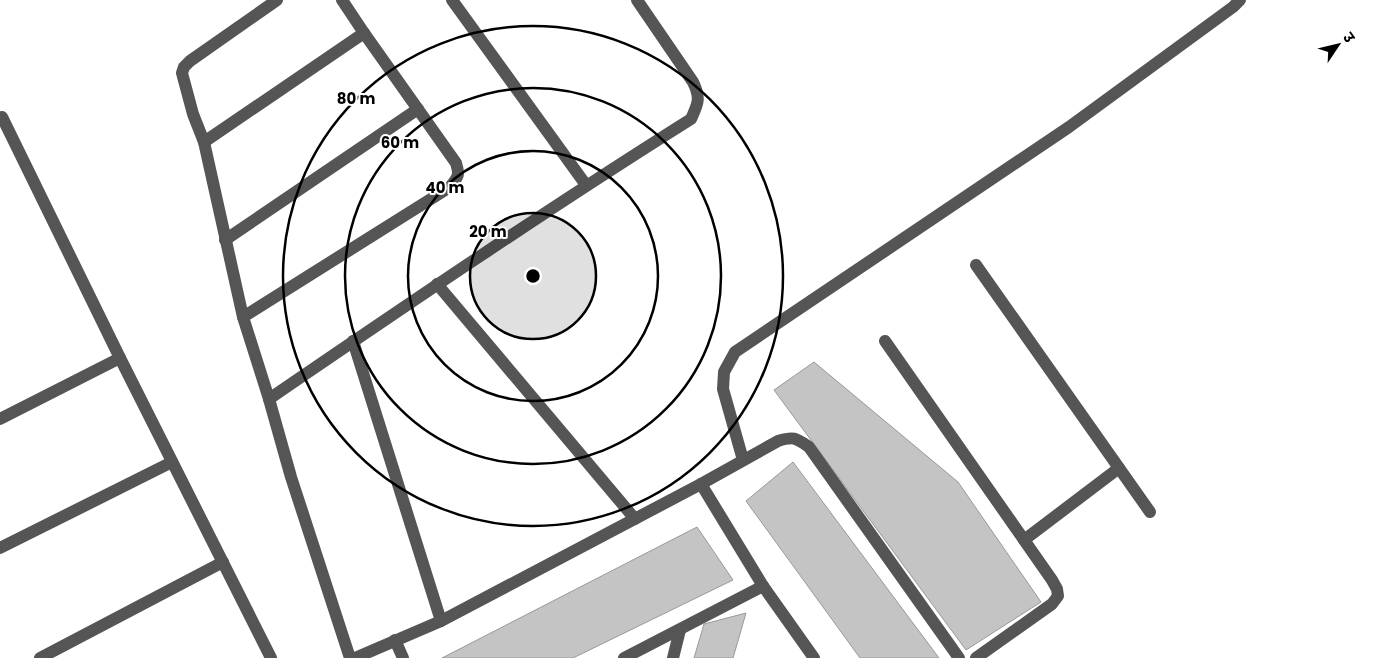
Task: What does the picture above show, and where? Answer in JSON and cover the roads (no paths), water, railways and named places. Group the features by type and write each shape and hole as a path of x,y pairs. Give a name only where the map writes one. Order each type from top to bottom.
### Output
{"street":[{"path":"277,0 190,61 184,67 182,73 204,142 243,317 269,399 290,476 350,658"},
{"path":"243,317 450,187 458,178 459,171 456,163 342,0"},
{"path":"452,0 586,185"},
{"path":"269,399 436,284 586,185 691,119 698,105 698,93 694,82 637,0"},
{"path":"743,460 722,389 724,372 734,352 1069,127 1240,0"},
{"path":"204,142 364,34"},
{"path":"225,240 418,109"},
{"path":"2,117 120,358 271,658"},
{"path":"976,265 1150,512"},
{"path":"436,284 635,519"},
{"path":"885,340 1057,589 1058,596 1052,604 976,658"},
{"path":"353,341 441,620"},
{"path":"0,419 120,358"},
{"path":"355,658 441,620 701,484 778,441 789,437 796,438 809,447 959,658"},
{"path":"0,548 172,462"},
{"path":"1024,540 1119,468"},
{"path":"701,484 762,586 814,658"},
{"path":"40,658 223,562"},
{"path":"624,658 762,586"},
{"path":"673,658 680,630"},
{"path":"395,640 403,658"}]}
